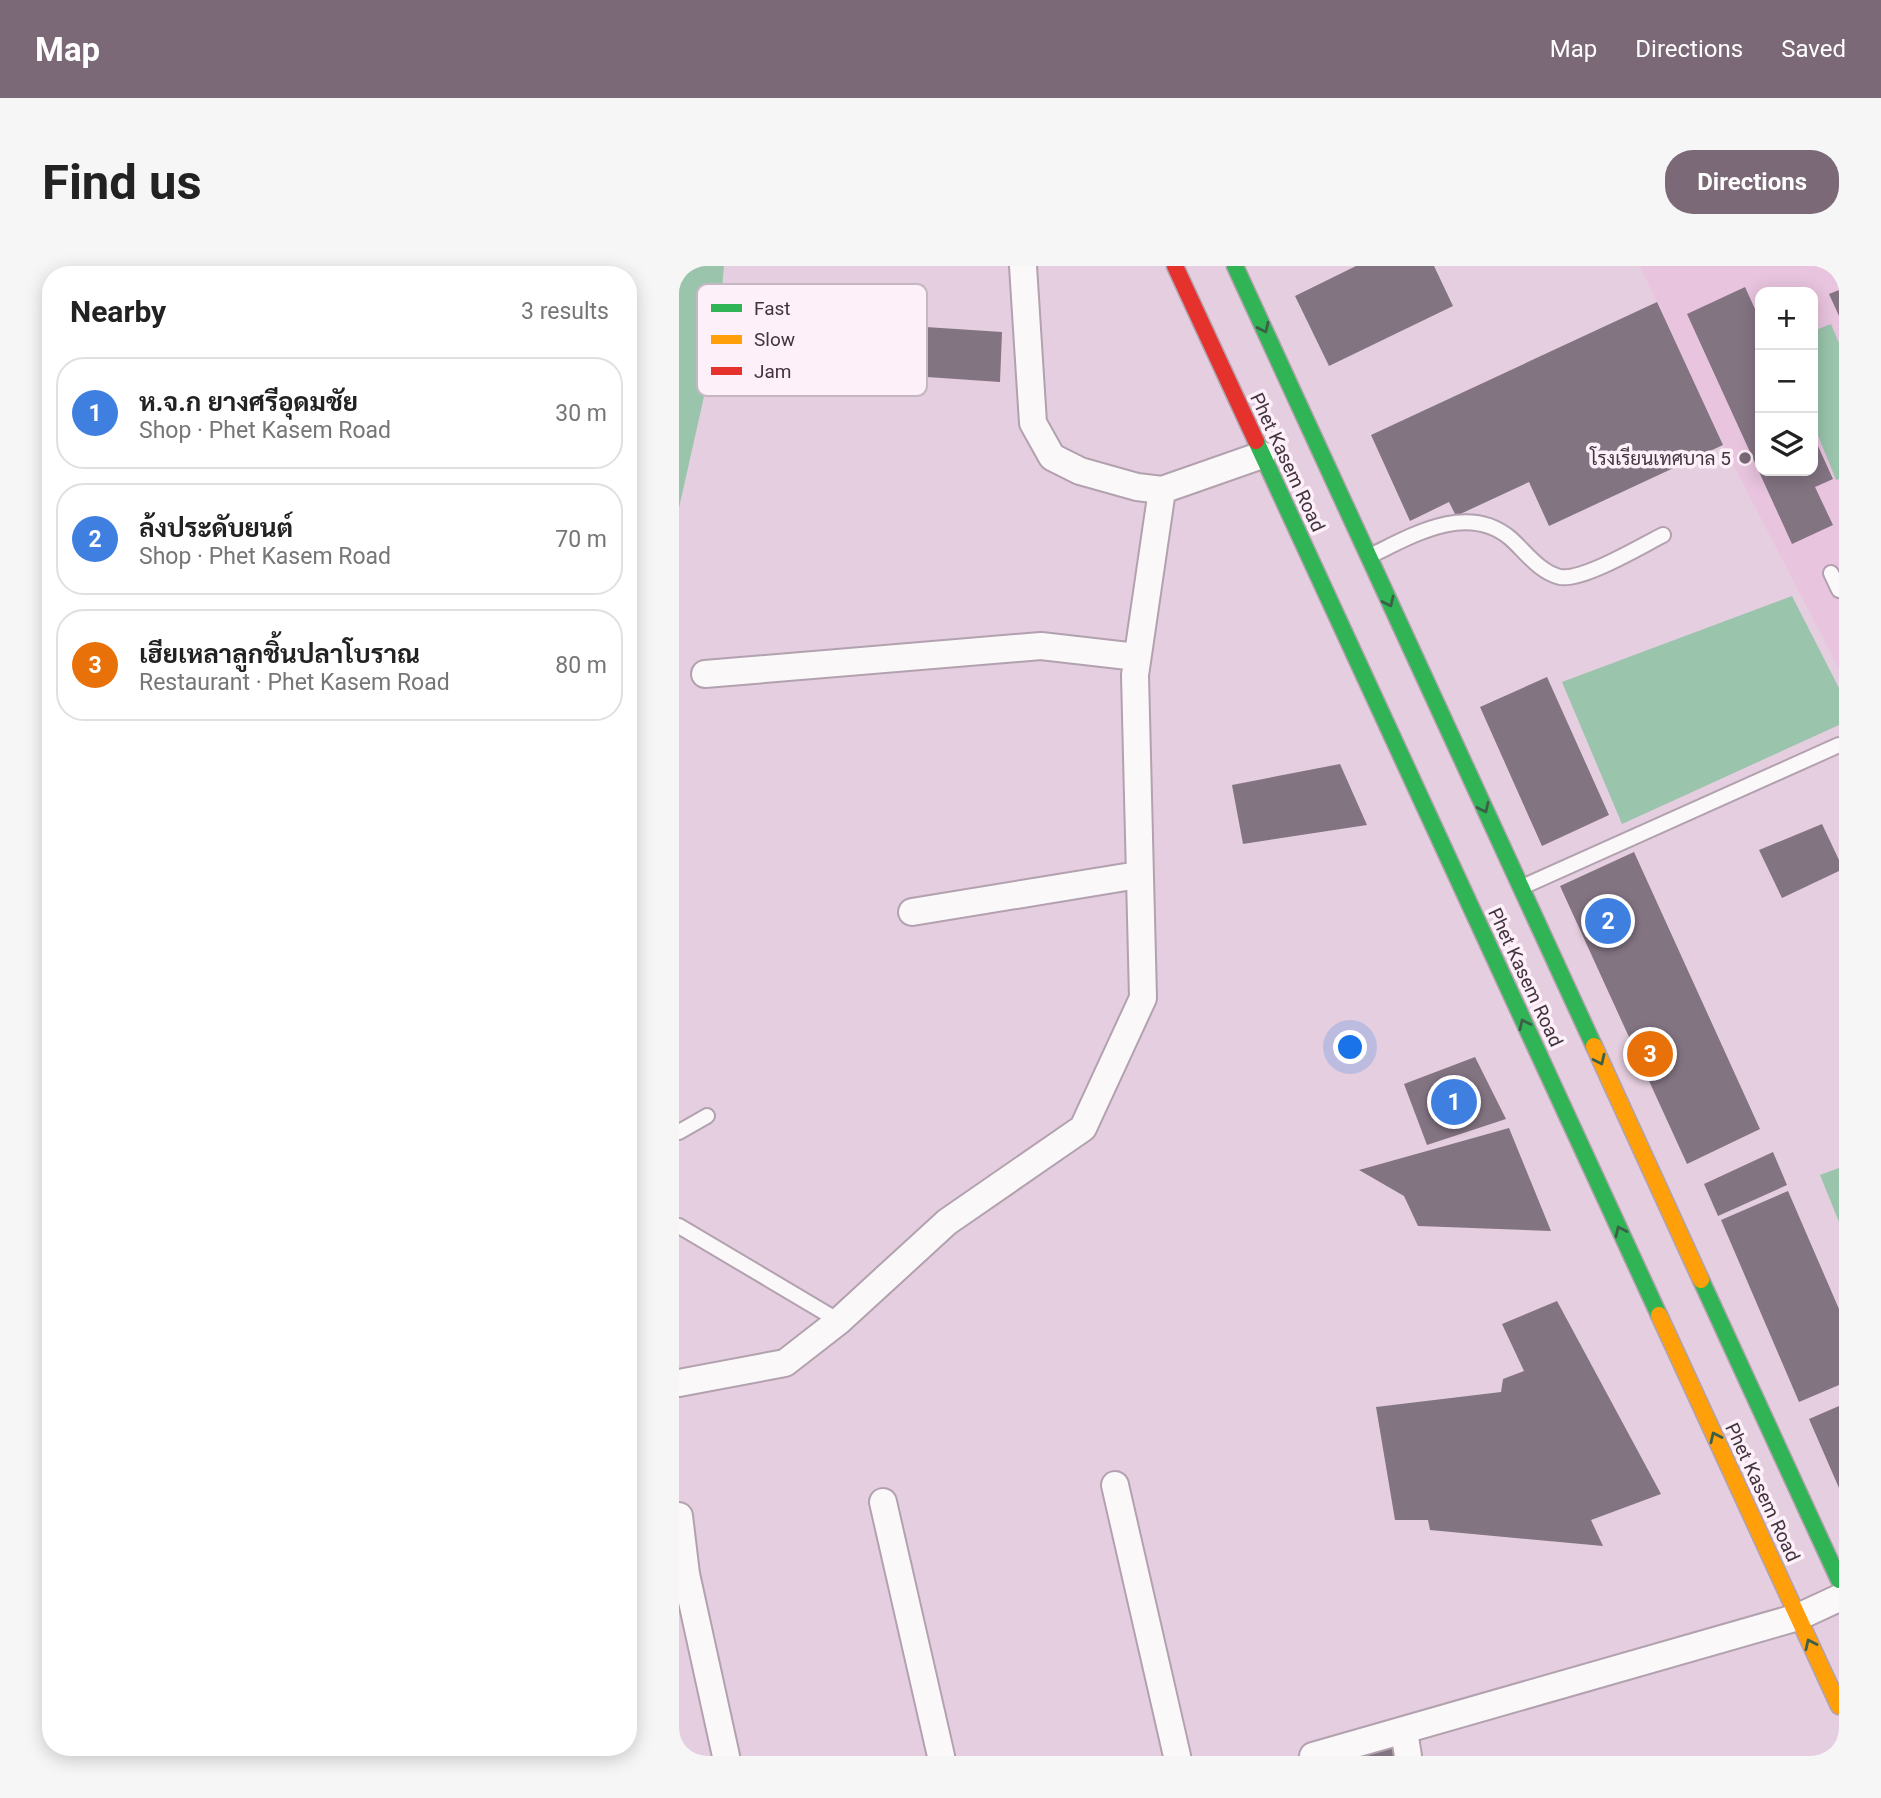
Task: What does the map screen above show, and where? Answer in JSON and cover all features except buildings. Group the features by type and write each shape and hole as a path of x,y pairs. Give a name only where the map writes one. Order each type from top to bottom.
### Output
{"main road":[{"name":"Phet Kasem Road","path":"1175,266 1839,1706"},
{"name":"Phet Kasem Road","path":"1235,266 1839,1580"}],"street":[{"path":"1023,266 1033,423 1052,457 1080,471 1137,487 1162,490 1262,455"},
{"path":"679,1383 785,1363 839,1321 947,1222 1083,1128 1143,998 1138,876 1137,657 1162,490"},
{"path":"705,674 1041,646 1137,657"},
{"path":"912,912 1138,876"},
{"path":"1115,1485 1177,1756"},
{"path":"883,1502 941,1756"},
{"path":"679,1516 686,1574 726,1756"},
{"path":"1313,1756 1406,1743 1798,1617 1839,1598"}],"lane":[{"path":"1369,557 1432,526 1481,525 1507,536 1544,570 1562,577 1583,573 1663,535"},
{"path":"1831,573 1839,590"},
{"path":"1520,887 1839,745"},
{"path":"679,1132 707,1116"},
{"path":"679,1226 839,1321"}],"shaded area":[{"name":"โรงเรียนเทศบาล 5","path":"1640,266 1839,266 1839,669 1723,445"}],"green space":[{"path":"679,266 724,266 722,284 697,284 697,396 704,396 679,508"},
{"path":"1831,324 1839,343 1839,479 1836,480 1818,435 1818,329"},
{"path":"1792,596 1839,688 1839,725 1622,824 1562,682"},
{"path":"1839,1168 1839,1222 1820,1175"}],"traffic: fast":[{"path":"1235,266 1594,1046"},
{"path":"1256,441 1659,1315"},
{"path":"1701,1280 1839,1580"}],"traffic: slow":[{"path":"1594,1046 1701,1280"},
{"path":"1659,1315 1839,1706"}],"traffic: jam":[{"path":"1175,266 1256,441"}],"place":[{"name":"โรงเรียนเทศบาล 5","path":"1745,458"},
{"name":"ล้งประดับยนต์","path":"1608,921"},
{"name":"เฮียเหลาลูกชิ้นปลาโบราณ","path":"1650,1054"},
{"name":"ห.จ.ก ยางศรีอุดมชัย","path":"1454,1102"}]}
